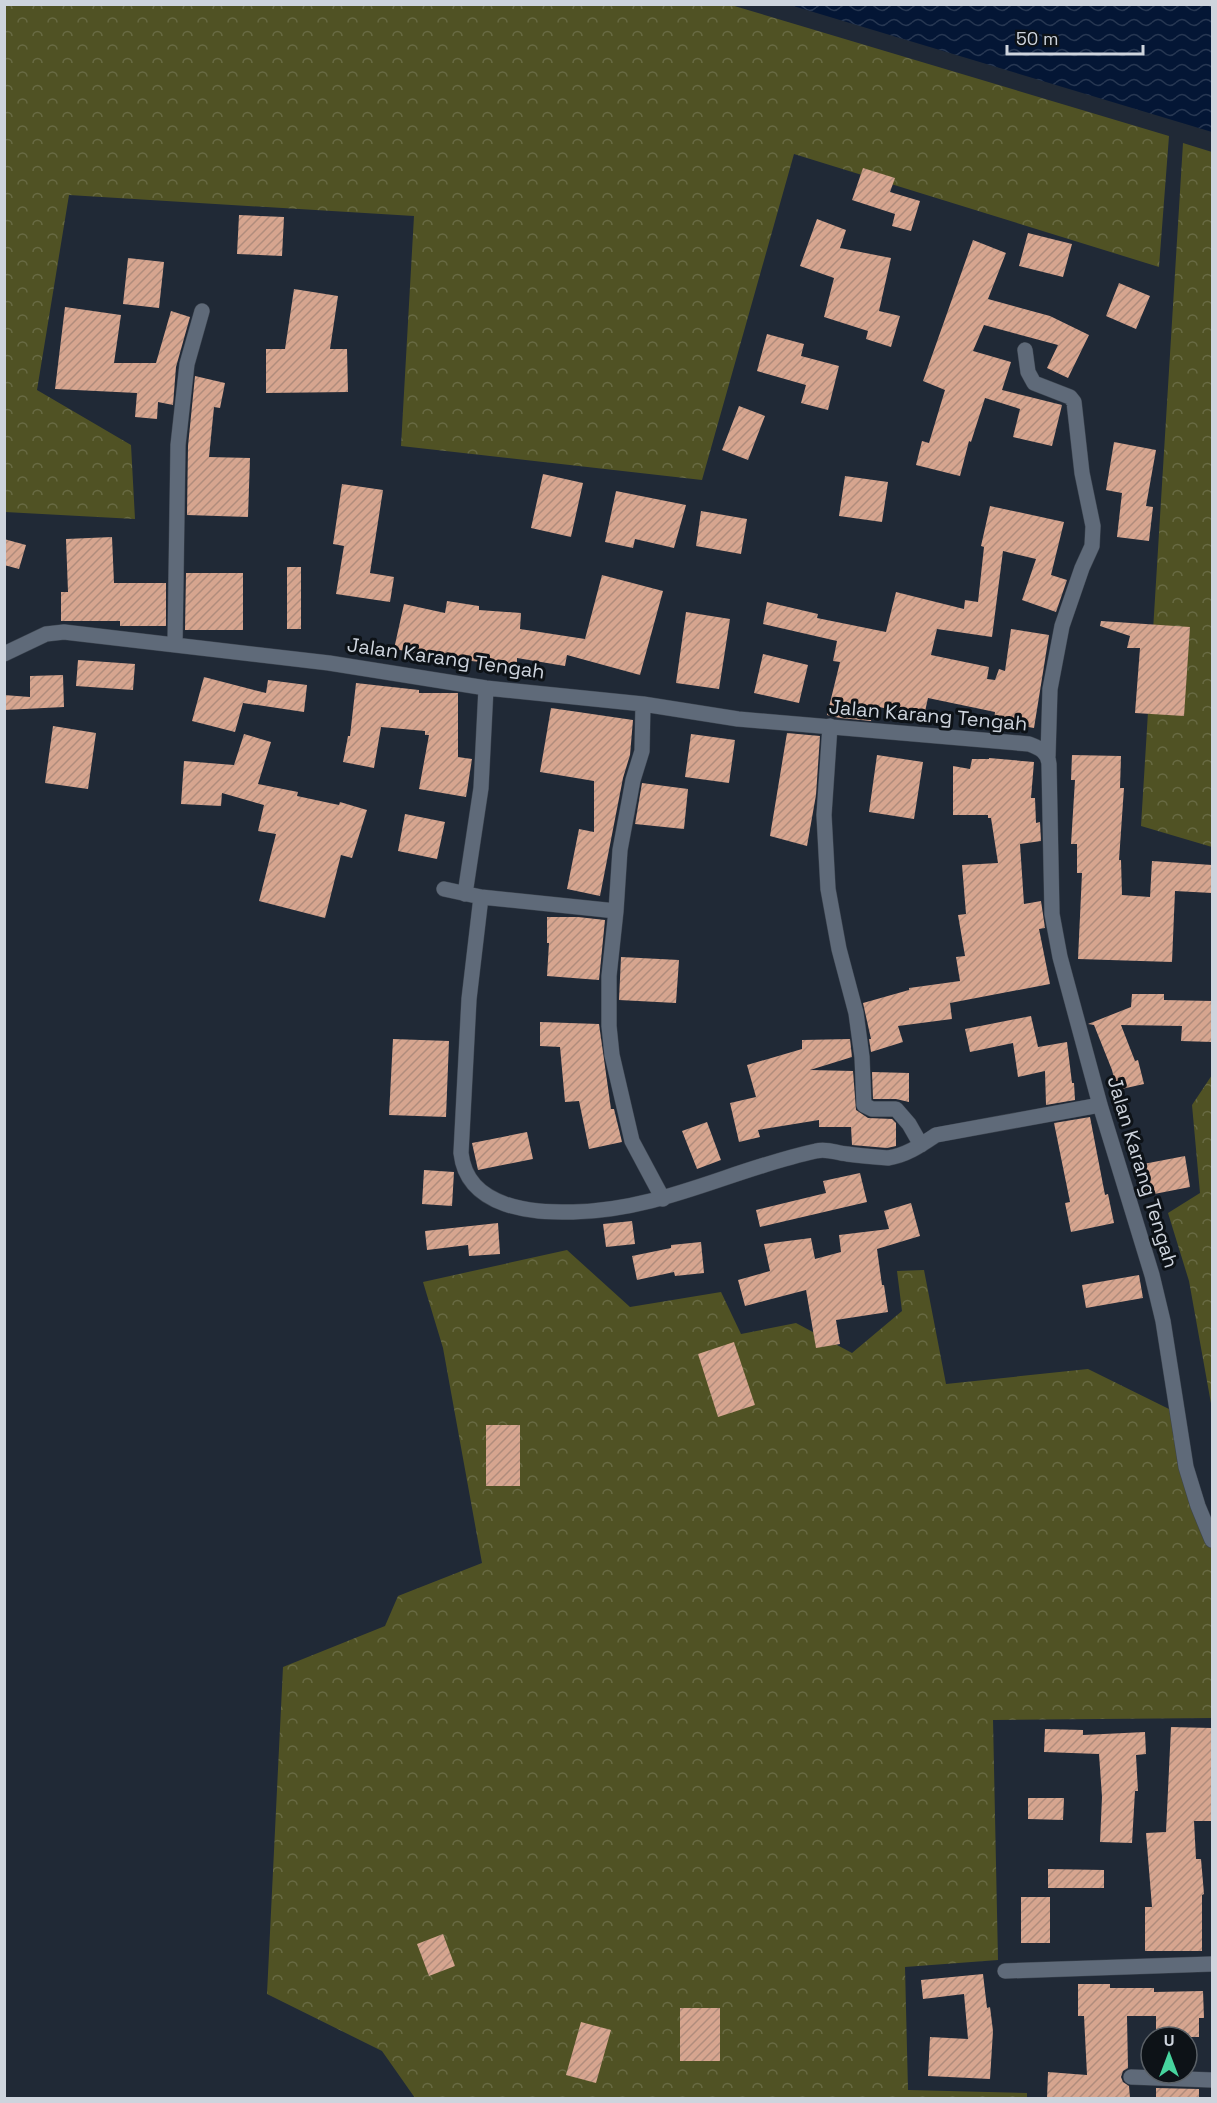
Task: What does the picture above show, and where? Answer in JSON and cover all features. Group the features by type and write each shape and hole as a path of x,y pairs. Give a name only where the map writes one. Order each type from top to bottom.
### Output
{"street":[{"path":"175,645 178,445 187,364 202,311"},
{"path":"1025,350 1028,372 1034,383 1070,397 1074,402 1082,473 1093,526 1092,546 1082,567 1062,626 1050,689 1048,756"},
{"name":"Jalan Karang Tengah","path":"4,654 46,634 64,632 329,663 486,688 644,704 738,720 830,726 1029,744 1037,747 1048,756 1052,914 1060,957 1100,1105 1152,1275 1163,1321 1186,1467 1212,1540"},
{"path":"465,894 481,788 486,688"},
{"path":"644,704 642,751 633,780 622,835 609,976 609,1026 612,1055 632,1142 663,1199"},
{"path":"830,726 824,815 828,889 839,949 856,1013 862,1057 864,1105 872,1109 896,1109 909,1124 921,1145"},
{"path":"444,889 481,897 616,911"},
{"path":"481,897 469,999 462,1163 471,1183 482,1193 497,1201 542,1213 602,1210 663,1199 819,1150 888,1158 899,1156 936,1135 1100,1105"},
{"path":"1005,1971 1212,1964"},
{"path":"1131,2077 1212,2080"}],"green space":[{"path":"4,5 731,5 1169,136 1159,267 794,154 702,480 401,446 414,216 69,195 37,390 131,445 135,519 5,512"},
{"path":"1183,143 1212,152 1212,847 1141,826"},
{"path":"1212,1075 1212,1409 1189,1281 1168,1213 1200,1193 1192,1105"},
{"path":"567,1250 630,1307 721,1292 741,1334 796,1323 852,1353 902,1311 897,1271 924,1270 946,1384 1088,1369 1169,1409 1212,1547 1212,1718 993,1720 998,1960 905,1967 908,2090 1027,2093 1027,2098 415,2098 382,2051 267,1994 283,1667 385,1626 398,1596 482,1563 443,1348 423,1282"}],"water":[{"path":"790,5 1212,5 1212,132"}],"building":[{"path":"863,168 895,178 890,192 920,201 911,231 892,226 895,214 852,200"},
{"path":"239,215 284,217 282,256 237,254"},
{"path":"817,219 846,230 840,248 891,258 879,311 900,316 891,347 866,339 868,331 824,317 834,278 800,266"},
{"path":"1028,233 1072,244 1063,277 1019,266"},
{"path":"973,240 1006,253 988,299 1050,316 1089,335 1068,378 1047,368 1058,345 984,325 973,351 1011,362 1002,390 1062,405 1052,446 1013,437 1020,409 985,398 971,442 969,441 960,476 916,465 922,441 929,443 945,390 923,381"},
{"path":"128,258 164,262 159,308 123,304"},
{"path":"1119,283 1150,296 1136,329 1106,316"},
{"path":"294,289 338,296 330,349 347,349 348,392 266,393 266,349 285,349"},
{"path":"65,307 121,315 114,363 156,363 171,311 190,317 176,367 173,405 158,402 157,419 135,417 137,393 55,389"},
{"path":"767,334 804,344 801,356 839,366 828,410 801,403 806,385 757,371"},
{"path":"195,376 225,383 220,408 214,407 209,457 250,458 248,517 187,515 188,446"},
{"path":"739,406 765,416 748,460 722,450"},
{"path":"1114,442 1156,450 1146,506 1153,507 1149,541 1117,537 1122,493 1106,490"},
{"path":"543,474 583,483 571,537 531,528"},
{"path":"845,476 888,482 882,522 839,516"},
{"path":"342,484 383,490 370,573 394,577 390,602 336,594 344,546 333,544"},
{"path":"616,491 686,505 674,548 635,539 633,548 605,542"},
{"path":"990,506 1064,522 1051,575 1067,580 1056,612 1022,600 1036,559 1003,551 992,637 937,629 931,655 989,667 987,679 995,680 999,669 1005,671 1011,629 1049,635 1034,728 994,721 995,712 928,698 924,716 874,706 871,721 827,715 840,662 833,661 837,641 763,624 767,602 818,614 817,618 886,632 896,592 964,609 965,600 978,602 984,547 981,546"},
{"path":"701,511 747,519 741,554 696,546"},
{"path":"112,537 114,583 166,583 166,626 120,626 120,621 61,621 61,592 68,592 66,539"},
{"path":"4,539 26,545 19,569 4,565"},
{"path":"287,567 301,567 301,629 287,629"},
{"path":"186,573 243,573 243,630 185,630"},
{"path":"602,575 663,591 640,675 567,655 565,666 517,658 517,665 471,661 471,663 394,649 404,604 445,613 447,601 479,606 479,610 521,613 520,629 585,639"},
{"path":"686,612 730,619 719,689 676,683"},
{"path":"1101,621 1190,627 1184,716 1135,713 1140,648 1127,648 1130,636 1100,626"},
{"path":"763,654 808,665 799,703 754,693"},
{"path":"78,660 135,664 133,690 76,686"},
{"path":"63,675 64,707 4,710 4,695 30,697 30,676"},
{"path":"204,677 266,693 268,680 307,685 304,712 243,703 235,732 192,721"},
{"path":"356,683 419,690 419,693 458,693 458,757 472,759 466,797 419,789 429,735 425,735 425,731 381,727 374,768 343,762 348,736 350,736"},
{"path":"551,708 633,720 630,755 623,778 600,896 567,889 579,829 594,832 594,781 540,772"},
{"path":"53,726 96,733 88,789 45,783"},
{"path":"787,733 820,736 816,795 807,846 770,836"},
{"path":"244,734 271,742 258,784 298,792 297,796 339,805 340,802 367,810 352,858 341,855 325,918 259,901 276,834 258,831 264,805 222,793 221,806 181,804 184,761 234,765"},
{"path":"691,734 735,740 729,783 685,777"},
{"path":"877,755 923,762 914,819 869,812"},
{"path":"1072,755 1121,756 1120,788 1124,788 1119,860 1121,860 1122,895 1150,897 1152,861 1212,865 1212,893 1175,891 1172,962 1078,959 1082,873 1077,873 1077,844 1071,844 1075,780 1071,780"},
{"path":"989,758 1034,762 1031,798 1035,798 1036,823 1040,822 1041,841 1020,844 1024,904 1041,901 1045,928 1039,929 1050,984 950,1003 952,1019 898,1026 903,1042 871,1052 869,1039 871,1039 863,1003 909,990 909,988 960,981 956,957 965,956 958,915 966,914 962,865 998,863 991,818 988,818 988,815 953,815 953,766 970,769 972,759"},
{"path":"642,783 688,789 684,829 635,824"},
{"path":"405,814 445,822 437,859 398,851"},
{"path":"547,917 605,920 599,980 547,976 549,943 547,943"},
{"path":"621,957 679,960 676,1003 619,1000"},
{"path":"1132,994 1164,994 1164,1000 1212,1001 1212,1042 1181,1041 1182,1026 1121,1025 1135,1061 1138,1060 1144,1084 1117,1090 1112,1070 1094,1025 1088,1024 1131,1007"},
{"path":"1031,1016 1038,1047 1067,1042 1075,1100 1046,1105 1045,1071 1018,1077 1013,1043 970,1052 965,1029"},
{"path":"540,1022 599,1024 611,1109 614,1109 622,1142 589,1149 579,1101 565,1102 560,1047 540,1046"},
{"path":"393,1039 449,1041 446,1117 389,1115"},
{"path":"850,1039 852,1057 810,1070 853,1071 856,1110 868,1118 892,1119 896,1123 896,1146 887,1148 852,1145 851,1127 819,1127 819,1120 758,1130 760,1137 739,1142 730,1103 756,1097 747,1065 802,1049 802,1040"},
{"path":"872,1072 909,1073 909,1102 896,1099 873,1099"},
{"path":"1090,1117 1105,1195 1108,1194 1114,1223 1071,1232 1065,1203 1070,1202 1054,1123"},
{"path":"707,1122 721,1160 697,1169 682,1131"},
{"path":"527,1132 533,1159 478,1170 472,1143"},
{"path":"1185,1156 1190,1187 1144,1196 1138,1165"},
{"path":"424,1170 454,1172 452,1206 422,1204"},
{"path":"860,1173 867,1202 760,1227 756,1210 826,1193 823,1181"},
{"path":"911,1203 920,1236 877,1249 888,1312 836,1320 840,1344 816,1348 806,1290 745,1306 738,1280 770,1271 764,1244 811,1238 815,1259 841,1252 839,1235 889,1229 884,1211"},
{"path":"632,1221 635,1244 606,1247 603,1224"},
{"path":"498,1223 500,1254 469,1256 468,1245 427,1250 425,1231"},
{"path":"701,1242 704,1273 675,1276 674,1272 637,1280 632,1256 671,1248 671,1245"},
{"path":"1139,1275 1143,1298 1086,1308 1082,1285"},
{"path":"734,1342 755,1405 718,1417 698,1354"},
{"path":"486,1425 520,1425 520,1486 486,1486"},
{"path":"1171,1727 1212,1728 1211,1821 1194,1821 1196,1859 1201,1859 1204,1894 1202,1895 1202,1951 1145,1951 1145,1907 1152,1907 1146,1833 1166,1832"},
{"path":"1045,1729 1083,1730 1083,1735 1145,1732 1146,1754 1136,1755 1138,1791 1135,1791 1132,1843 1100,1842 1102,1797 1099,1754 1044,1752"},
{"path":"1028,1798 1064,1798 1063,1820 1028,1819"},
{"path":"1048,1869 1104,1870 1104,1888 1048,1888"},
{"path":"1021,1897 1050,1897 1050,1943 1021,1943"},
{"path":"443,1934 455,1966 429,1976 417,1944"},
{"path":"983,1974 987,2008 990,2007 993,2031 990,2079 928,2076 930,2037 968,2039 964,1994 923,1999 921,1980"},
{"path":"1078,1984 1110,1984 1110,1988 1154,1988 1154,1992 1203,1991 1204,2018 1199,2018 1199,2025 1156,2025 1156,2016 1127,2016 1128,2068 1123,2071 1121,2077 1123,2082 1129,2086 1130,2098 1047,2098 1048,2072 1087,2075 1084,2016 1078,2016"},
{"path":"680,2008 720,2008 720,2061 680,2061"},
{"path":"581,2022 611,2030 596,2083 566,2075"},
{"path":"1156,2088 1199,2089 1199,2098 1156,2098"}]}
